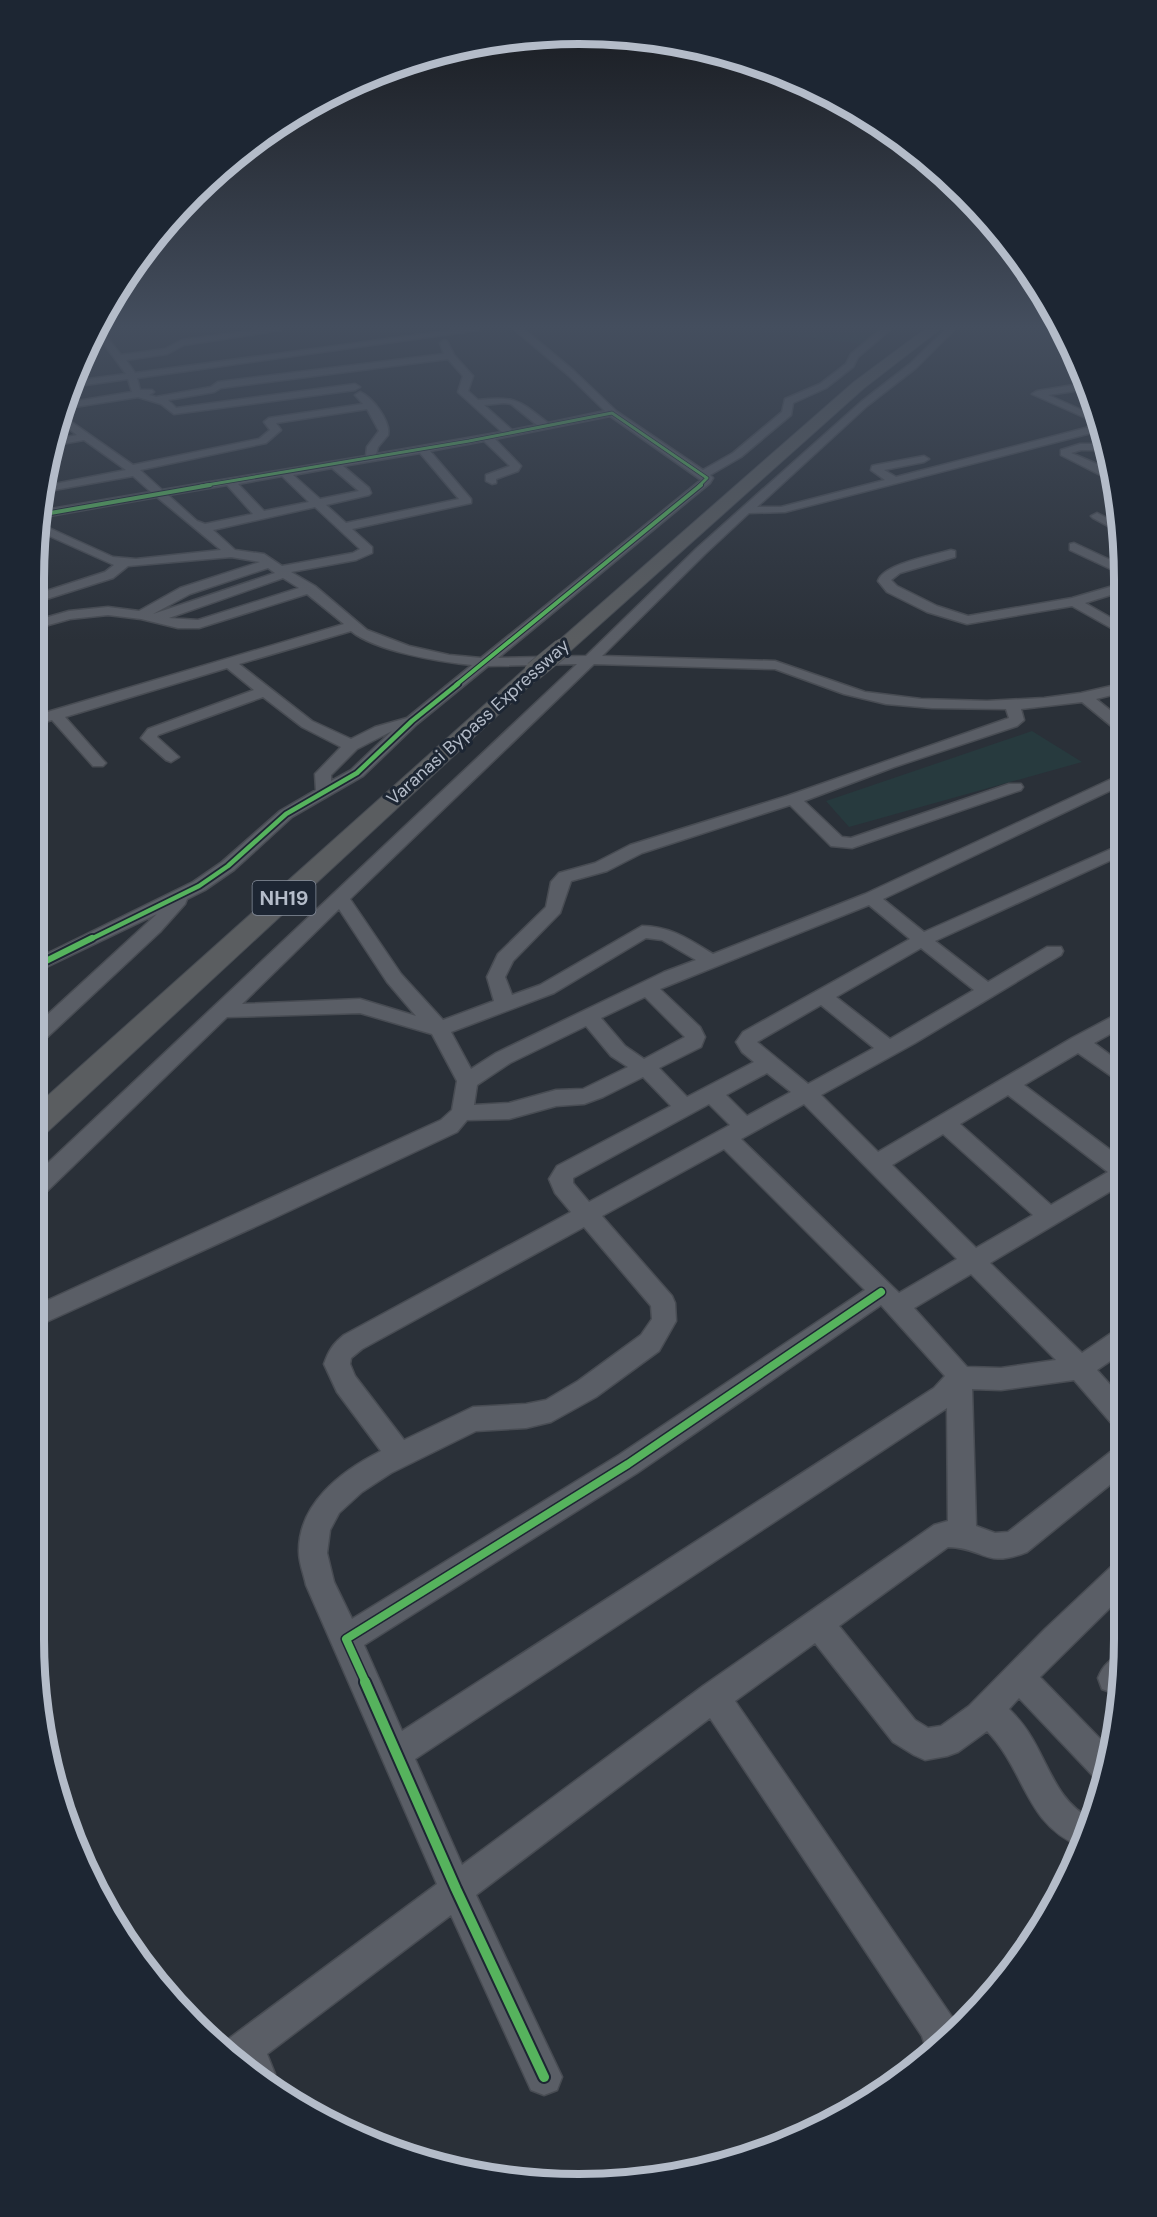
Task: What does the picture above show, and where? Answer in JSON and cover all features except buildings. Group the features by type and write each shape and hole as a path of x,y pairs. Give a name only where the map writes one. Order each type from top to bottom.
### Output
{"highway":[{"name":"Varanasi Bypass Expressway","path":"44,1093 793,433"},
{"name":"Varanasi Bypass Expressway","path":"554,646 801,433"},
{"name":"Varanasi Bypass Expressway","path":"44,1117 527,670"}],"street":[{"path":"80,433 160,492 188,519 204,528 231,553"},
{"path":"52,487 262,441 274,433"},
{"path":"371,459 373,445 383,433"},
{"path":"44,962 185,893 228,866 286,814 357,773 412,721 482,662 706,481 704,474 680,461 641,433"},
{"path":"704,474 716,469 764,433"},
{"path":"44,1180 590,660 701,550 831,433"},
{"path":"893,480 876,468 938,456 1008,452 1078,433"},
{"path":"238,491 371,459 511,434"},
{"path":"62,441 84,437"},
{"path":"488,439 516,466 514,469 490,477 492,481"},
{"path":"1097,447 1080,447 1065,452 1066,455 1102,471"},
{"path":"345,527 467,501 424,451"},
{"path":"746,510 781,510 893,480 963,455"},
{"path":"204,528 358,496 366,492 336,467"},
{"path":"48,513 160,492 229,482 289,477 367,548 368,552 279,569 185,591 141,615"},
{"path":"229,482 262,516"},
{"path":"1097,516 1110,524"},
{"path":"46,531 101,558 124,563 231,553 253,556 310,589 352,626 380,641 448,659 482,662 590,660 776,665 847,691 875,698 941,704 1021,705 1086,698 1114,690"},
{"path":"1074,547 1113,566"},
{"path":"951,554 896,570 885,577 884,581 892,589 932,609 967,620 1074,602 1114,590"},
{"path":"44,596 103,578 116,571 124,563"},
{"path":"155,618 279,569"},
{"path":"44,623 88,612 108,611 141,615 189,626 310,589"},
{"path":"1074,602 1114,625"},
{"path":"44,715 352,626"},
{"path":"229,663 307,724 350,745"},
{"path":"171,757 149,738 153,732 265,691"},
{"path":"1086,698 1114,721"},
{"path":"506,1004 496,976 505,958 554,909 560,882 565,877 601,867 636,849 793,799 888,764 1012,723 1017,720 1021,705"},
{"path":"44,718 98,763"},
{"path":"324,791 323,774 350,745 378,730 412,721"},
{"path":"467,1081 503,1058 647,988 710,960 783,934 871,898 1114,783"},
{"path":"793,799 837,842 852,843 1015,786"},
{"path":"1114,853 922,940 750,1037 746,1042 749,1047 807,1094 1080,1368 1114,1408"},
{"path":"44,1029 154,928 185,893"},
{"path":"44,1313 449,1126 462,1113 467,1081 439,1029 394,978 340,897"},
{"path":"871,898 988,991"},
{"path":"221,1011 360,1006 439,1029 547,989 642,932 654,931 667,935 710,960"},
{"path":"399,1455 346,1384 337,1364 341,1352 353,1342 807,1094 1054,951"},
{"path":"462,1113 509,1111 556,1098 584,1096 694,1042 695,1037 682,1021 647,988"},
{"path":"822,996 888,1048"},
{"path":"589,1017 618,1051 656,1076 686,1109"},
{"path":"876,1164 1114,1023"},
{"path":"1079,1043 1114,1068"},
{"path":"544,2077 456,1889 320,1585 313,1553 316,1528 329,1504 352,1483 399,1455 473,1419 526,1416 551,1410 587,1389 650,1343 664,1321 663,1303 563,1187 560,1179 565,1172 713,1095 768,1063"},
{"path":"1010,1085 1114,1165"},
{"path":"713,1095 735,1132 956,1371 959,1378 962,1535"},
{"path":"945,1123 1051,1218"},
{"path":"346,1640 889,1299 975,1263 1114,1179"},
{"path":"395,1754 933,1402 959,1378 1001,1379 1080,1368 1114,1345"},
{"path":"248,2059 456,1889 714,1697 944,1534 962,1535 988,1545 1005,1548 1017,1542 1114,1465"},
{"path":"818,1623 904,1731 925,1744 947,1741 987,1709 1114,1584"},
{"path":"1019,1677 1099,1760"},
{"path":"714,1697 940,2033"},
{"path":"987,1709 1017,1742 1032,1767 1044,1796 1078,1830"}],"green space":[{"path":"1032,731 1082,762 849,827 826,801"}],"cycle path":[{"path":"48,513 511,433"},
{"path":"44,962 199,886 228,866 286,814 357,773 412,721 706,481 707,478 642,433"},
{"path":"544,2077 456,1889 346,1639 628,1464 881,1292"}]}
